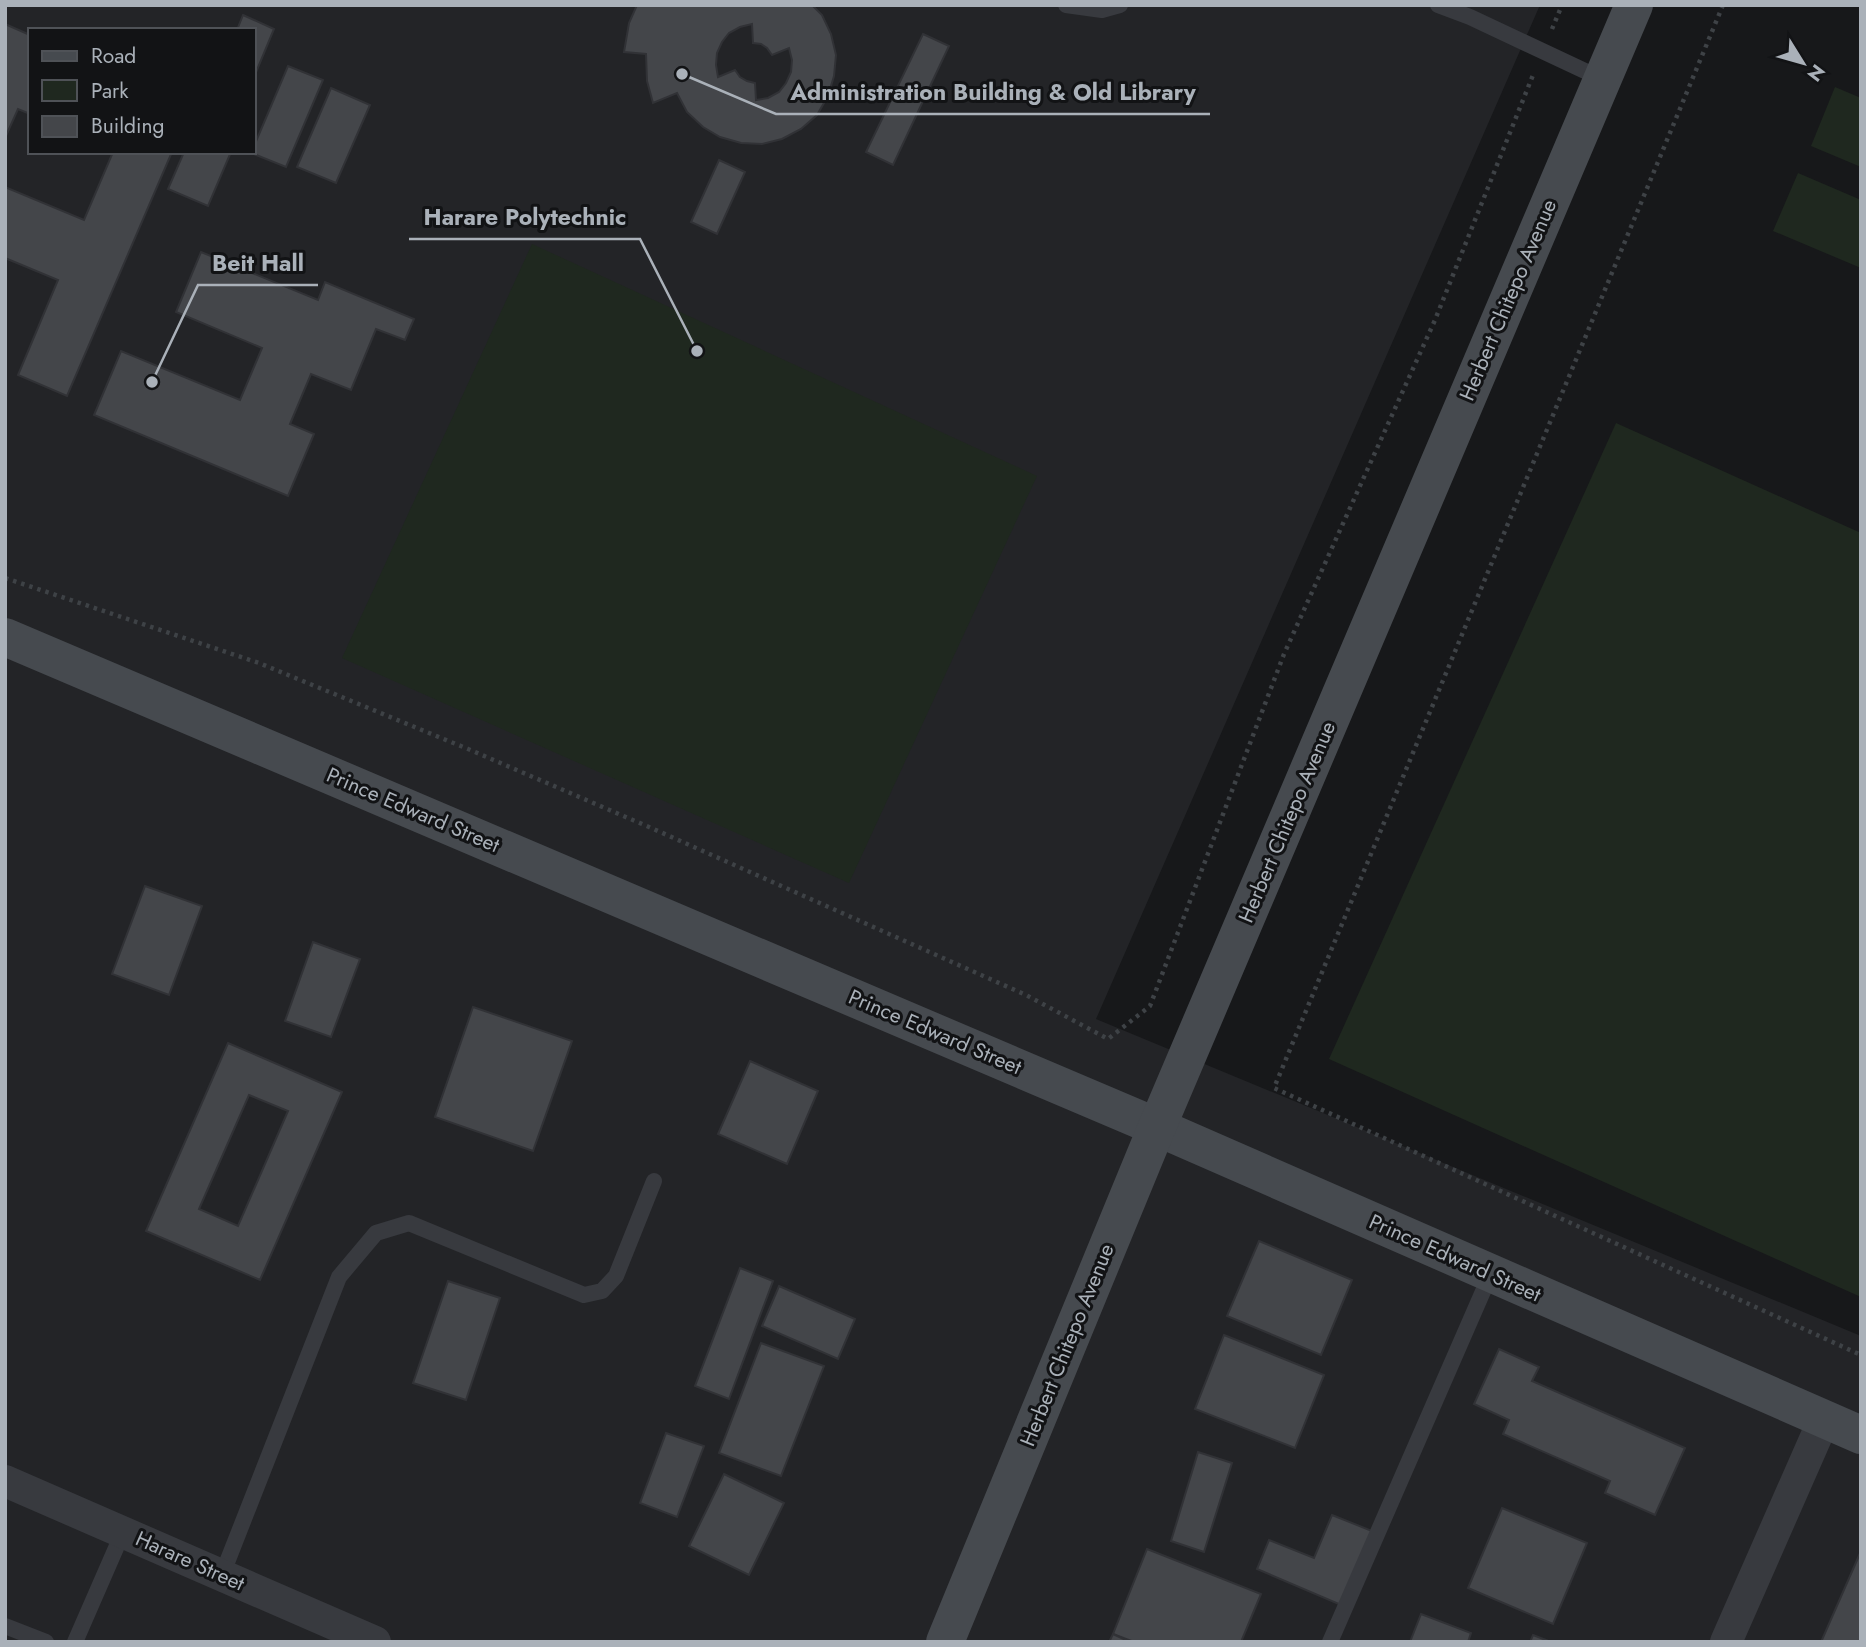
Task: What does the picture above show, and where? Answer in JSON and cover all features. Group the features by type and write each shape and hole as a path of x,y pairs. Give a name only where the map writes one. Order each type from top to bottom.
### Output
{"main road":[{"name":"Herbert Chitepo Avenue","path":"945,1642 1157,1127 1634,5"},
{"name":"Prince Edward Street","path":"5,637 1157,1127 1861,1435"}],"street":[{"path":"1727,1642 1824,1419"},
{"name":"Harare Street","path":"5,1481 374,1642"}],"lane":[{"path":"1066,5 1102,10 1120,5"},
{"path":"1438,5 1470,17 1602,79"},
{"path":"222,1575 339,1277 376,1233 409,1223 584,1295 602,1291 616,1276 654,1181"},
{"path":"1330,1642 1491,1273"},
{"path":"75,1642 123,1532"},
{"path":"5,1626 46,1642"}],"path":[{"path":"5,578 258,663 468,749 1026,995 1108,1039 1150,1006 1284,653 1435,320 1562,5"},
{"path":"1723,5 1275,1088 1861,1355"}],"shaded area":[{"path":"5,5 1540,5 1096,1019 1861,1336 1861,1642 5,1642"}],"green space":[{"path":"1835,87 1861,98 1861,167 1811,146"},
{"path":"1798,173 1861,200 1861,268 1773,231"},
{"path":"532,244 1037,476 849,883 342,658"},
{"path":"1616,423 1861,533 1861,1297 1329,1059"}],"building":[{"path":"637,5 812,5 822,15 831,34 836,55 828,96 817,115 801,129 782,139 762,144 741,143 720,137 703,127 687,112 677,93 653,103 647,81 646,54 624,52 629,23","holes":["752,24 753,43 761,44 772,55 789,48 792,60 791,72 779,92 756,100 755,83 740,77 735,70 718,77 716,65 717,53 729,33"]},
{"path":"243,15 274,29 256,72 256,28 238,28"},
{"path":"5,24 28,34 28,113 18,109 5,138"},
{"path":"923,34 949,46 893,165 866,152"},
{"path":"288,66 323,80 286,167 254,154 256,154 256,141"},
{"path":"331,88 370,105 336,183 297,167"},
{"path":"112,154 171,154 67,396 18,375 58,280 5,258 5,187 84,220"},
{"path":"183,154 230,154 208,206 168,189"},
{"path":"719,160 745,172 717,234 691,222"},
{"path":"201,252 318,300 325,282 414,319 405,340 376,329 351,390 311,374 290,424 314,434 288,496 94,415 121,351 240,400 262,348 176,312"},
{"path":"145,886 202,906 169,995 112,974"},
{"path":"313,942 360,959 331,1037 285,1021"},
{"path":"473,1007 572,1041 533,1151 435,1117"},
{"path":"228,1043 342,1092 260,1280 146,1231","holes":["249,1095 288,1111 238,1226 199,1209"]},
{"path":"750,1061 818,1091 787,1164 718,1134"},
{"path":"1259,1241 1352,1280 1321,1355 1227,1316"},
{"path":"740,1268 773,1281 729,1399 695,1386"},
{"path":"448,1281 500,1298 466,1400 413,1383"},
{"path":"779,1286 855,1319 838,1359 762,1326"},
{"path":"1224,1335 1324,1375 1295,1448 1195,1409"},
{"path":"761,1343 824,1366 781,1476 719,1453"},
{"path":"1499,1349 1539,1367 1532,1381 1685,1448 1655,1515 1605,1493 1610,1481 1503,1434 1509,1420 1474,1404"},
{"path":"666,1433 704,1446 677,1517 640,1503"},
{"path":"1198,1452 1232,1463 1204,1552 1171,1541"},
{"path":"724,1474 784,1503 749,1575 689,1546"},
{"path":"1502,1508 1587,1543 1553,1624 1468,1588"},
{"path":"1332,1515 1372,1531 1341,1605 1257,1569 1269,1540 1314,1558"},
{"path":"1147,1549 1261,1594 1241,1642 1134,1642 1113,1634"},
{"path":"1861,1551 1861,1642 1821,1642"},
{"path":"1421,1614 1471,1633 1468,1642 1410,1642"},
{"path":"1113,1634 1130,1642 1109,1642"},
{"path":"1533,1635 1551,1642 1530,1642"}],"place":[{"name":"Administration Building & Old Library","path":"682,74"},
{"name":"Harare Polytechnic","path":"697,351"},
{"name":"Beit Hall","path":"152,382"}]}
